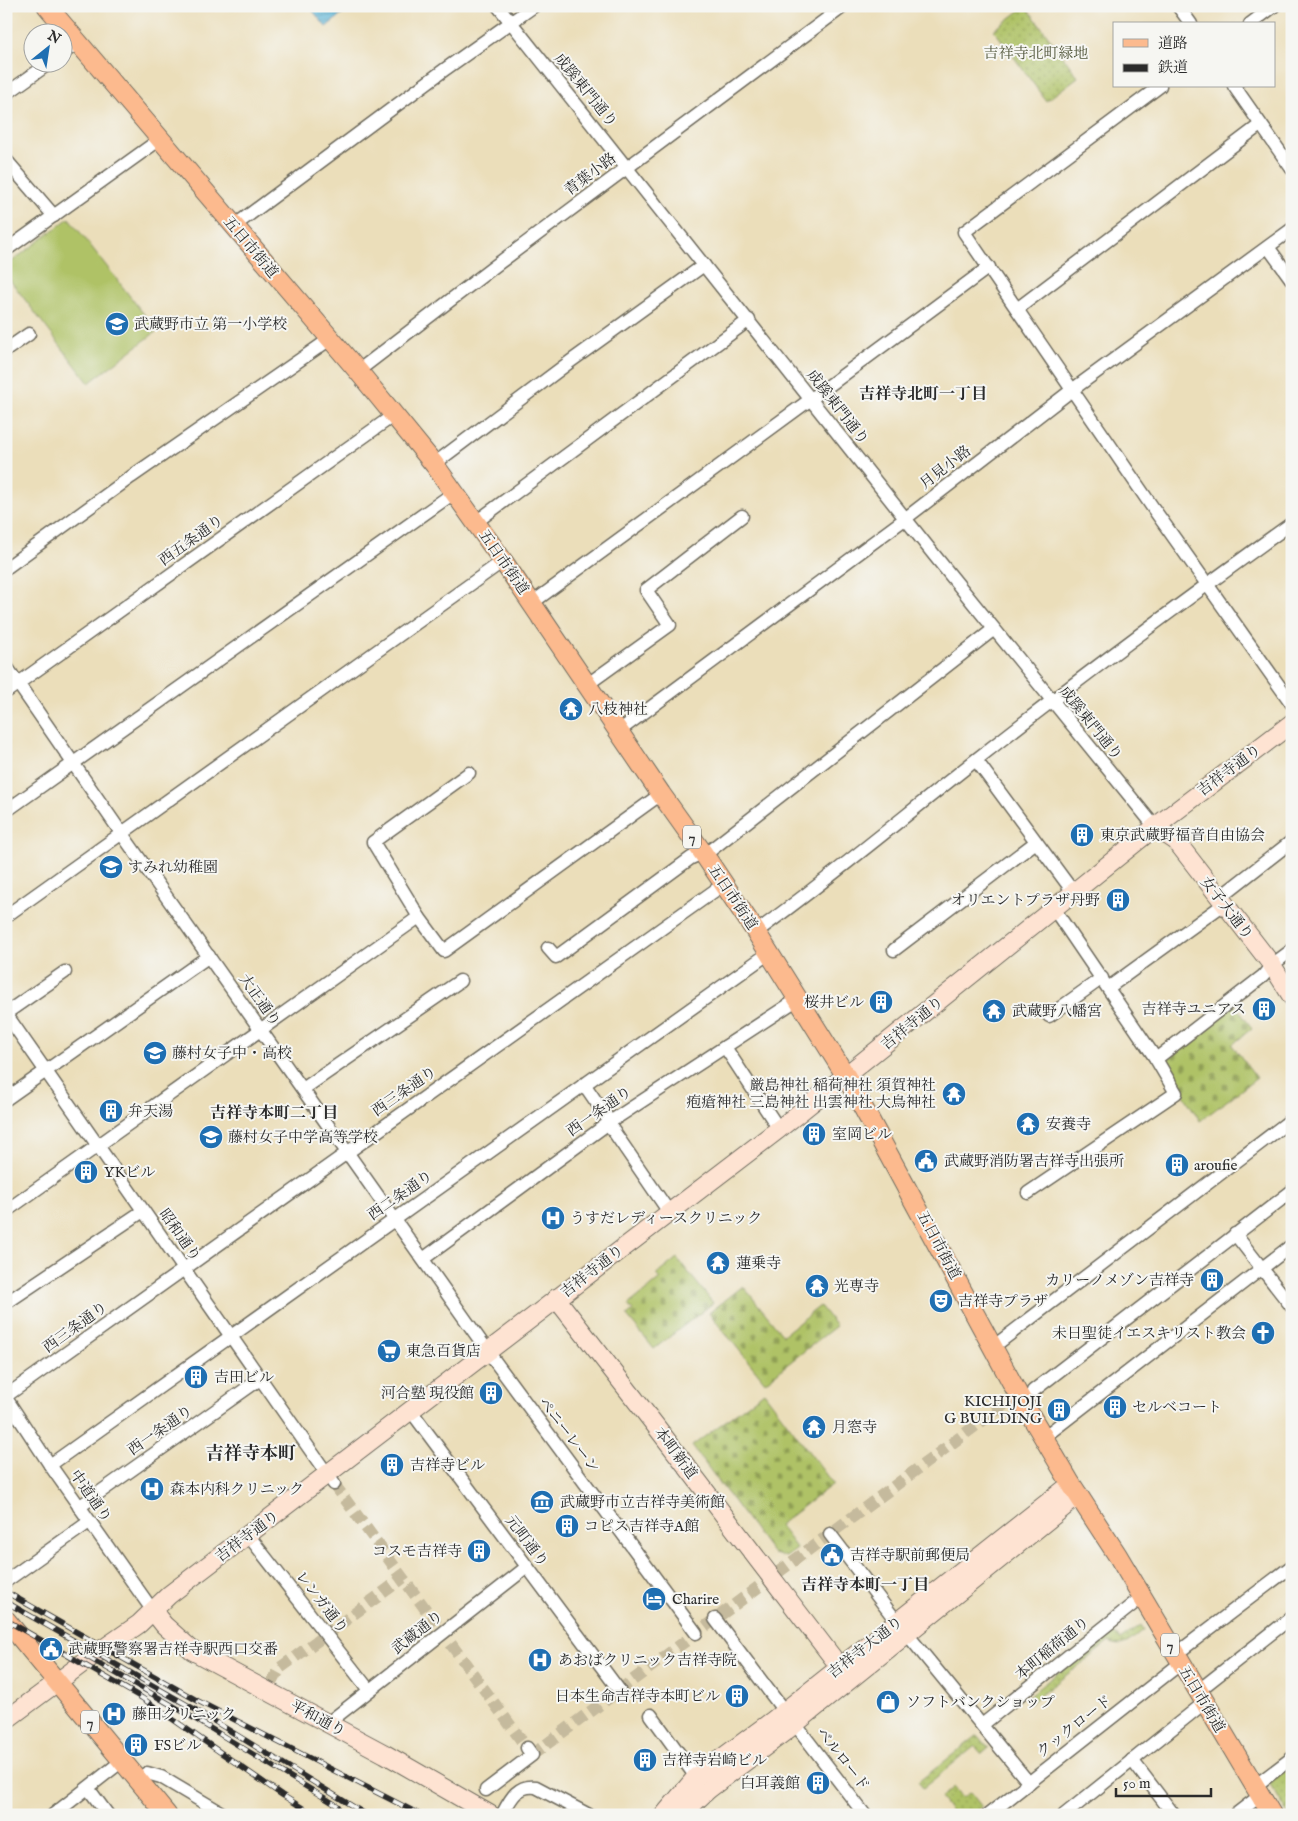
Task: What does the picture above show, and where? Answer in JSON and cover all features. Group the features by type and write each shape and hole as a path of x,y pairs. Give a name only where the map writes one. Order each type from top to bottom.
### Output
{"main road":[{"name":"五日市街道","path":"50,7 57,22"},
{"name":"五日市街道","path":"72,51 159,140 358,371 434,464 532,602 703,853 756,932 846,1076 1044,1437 1075,1490 1118,1556 1272,1815"},
{"name":"吉祥寺通り","path":"6,1720 139,1624 169,1595 248,1535 330,1480 410,1411 779,1129 1155,826 1292,723"},
{"name":"女子大通り","path":"1155,826 1176,841 1272,965 1292,997"},
{"name":"本町新道","path":"556,1298 844,1673"},
{"name":"吉祥寺大通り","path":"686,1815 694,1803 790,1717 1075,1490"},
{"name":"平和通り","path":"153,1611 172,1634 193,1651 491,1815"},
{"name":"7","path":"6,1620 167,1815"},
{"name":"吉祥寺大通り","path":"664,1815 696,1777 790,1717"}],"street":[{"name":"成蹊東門通り","path":"498,6 994,629 1155,826"},
{"path":"234,226 444,70 534,6"},
{"name":"青葉小路","path":"358,371 627,167 844,6"},
{"path":"1178,6 1189,22"},
{"path":"1253,22 1274,6"},
{"path":"6,94 37,72"},
{"path":"1157,88 964,232 1292,704"},
{"path":"1235,88 1292,169"},
{"path":"1017,309 1260,125"},
{"path":"6,250 159,140"},
{"path":"6,160 54,216"},
{"name":"月見小路","path":"619,731 906,518 1072,390 1292,229"},
{"path":"1268,247 1292,280"},
{"path":"434,464 570,361 704,265"},
{"path":"532,602 989,267"},
{"path":"476,522 749,320"},
{"path":"6,350 29,334"},
{"path":"6,568 132,477 330,339"},
{"name":"西五条通り","path":"6,692 394,415"},
{"path":"6,811 455,492"},
{"path":"588,684 670,625 646,590 742,516"},
{"path":"756,932 813,890 1052,701 1207,584 1292,523"},
{"path":"6,916 503,561"},
{"path":"548,948 556,957 691,858 712,849 994,629"},
{"name":"大正通り","path":"6,666 122,834 489,1351"},
{"path":"976,760 1074,893"},
{"path":"469,773 373,842 419,917 444,951 661,794"},
{"path":"1049,1016 1105,983 1221,901 1292,841"},
{"path":"894,950 1036,842"},
{"name":"西三条通り","path":"6,1397 724,884"},
{"path":"1028,1192 1176,1093 1156,1059 1054,909"},
{"path":"6,1211 419,917"},
{"path":"1156,1059 1263,976 1272,965 1292,950"},
{"name":"西二条通り","path":"50,1465 769,953"},
{"path":"6,1099 209,956"},
{"path":"6,1014 65,972"},
{"path":"303,1089 460,981"},
{"name":"西一条通り","path":"423,1258 610,1122 798,999"},
{"name":"昭和通り","path":"6,1014 330,1480"},
{"path":"725,1047 779,1129"},
{"path":"584,1084 610,1122 610,1126 669,1212"},
{"path":"993,1347 1292,1119"},
{"path":"1020,1395 1292,1190"},
{"path":"6,1303 143,1211"},
{"path":"1235,1234 1292,1307"},
{"path":"1044,1437 1292,1245"},
{"name":"ペニーレーン","path":"489,1351 696,1633"},
{"name":"西一条通り","path":"79,1507 260,1379"},
{"name":"中道通り","path":"6,1397 89,1522 153,1611"},
{"name":"元町通り","path":"410,1411 618,1690"},
{"path":"6,1581 89,1522"},
{"path":"830,1534 902,1628 1029,1783"},
{"name":"レンガ通り","path":"248,1535 369,1690"},
{"name":"クックロード","path":"988,1815 1292,1566"},
{"name":"武蔵通り","path":"328,1724 527,1567"},
{"name":"本町稲荷通り","path":"982,1725 1142,1597"},
{"path":"1064,1815 1132,1760 1292,1617"},
{"name":"ベルロード","path":"715,1619 865,1815"},
{"path":"651,1715 696,1777"},
{"path":"486,1790 529,1751"},
{"path":"1235,1815 1292,1758"},
{"path":"1132,1760 1174,1815"},
{"path":"53,1815 122,1761"},
{"path":"138,1780 147,1773 161,1777 226,1815"},
{"path":"502,1815 516,1792 529,1786 536,1787 589,1815"},
{"path":"88,1788 108,1815"}],"green space":[{"name":"吉祥寺北町緑地","path":"1026,6 1078,77 1046,101 994,30"},
{"path":"69,218 157,331 89,383 6,275 6,266"},
{"path":"1234,1004 1252,1028 1232,1045 1257,1078 1200,1121 1163,1061"},
{"path":"677,1258 713,1303 654,1349 627,1316 633,1311 628,1305 660,1279 656,1275"},
{"path":"743,1286 783,1335 820,1306 836,1326 765,1382 709,1313"},
{"path":"764,1392 833,1484 779,1525 797,1549 786,1557 773,1554 692,1446"},
{"path":"1141,1625 1144,1630 1128,1642 1119,1645 1109,1642 1029,1704 1025,1699 1111,1630 1120,1640"},
{"path":"978,1735 989,1748 982,1754 975,1746 923,1788 918,1782"},
{"path":"1292,1763 1292,1815 1289,1815 1269,1782"},
{"path":"954,1787 962,1798 970,1792 982,1807 972,1815 953,1815 940,1798"}],"water":[{"path":"309,6 353,6 326,27"}],"tunnel":[{"path":"532,1755 1009,1401"},
{"path":"334,1484 527,1748"},
{"path":"272,1683 280,1668 403,1578"}],"railway":[{"path":"6,1592 198,1701 421,1815"},
{"path":"6,1602 196,1710 367,1815"},
{"path":"6,1620 142,1698 314,1815"},
{"path":"86,1656 182,1711 338,1806"}],"place":[{"name":"武蔵野市立 第一小学校","path":"117,324"},
{"name":"八枝神社","path":"571,709"},
{"name":"東京武蔵野福音自由協会","path":"1082,835"},
{"name":"すみれ幼稚園","path":"111,867"},
{"name":"オリエントプラザ丹野","path":"1118,900"},
{"name":"桜井ビル","path":"881,1002"},
{"name":"吉祥寺ユニアス","path":"1264,1009"},
{"name":"武蔵野八幡宮","path":"994,1011"},
{"name":"藤村女子中・高校","path":"155,1053"},
{"name":"厳島神社 稲荷神社 須賀神社 疱瘡神社 三島神社 出雲神社 大鳥神社","path":"954,1094"},
{"name":"弁天湯","path":"111,1111"},
{"name":"安養寺","path":"1028,1124"},
{"name":"室岡ビル","path":"814,1134"},
{"name":"藤村女子中学高等学校","path":"211,1137"},
{"name":"武蔵野消防署吉祥寺出張所","path":"926,1161"},
{"name":"aroufie","path":"1177,1165"},
{"name":"YKビル","path":"86,1172"},
{"name":"うすだレディースクリニック","path":"553,1218"},
{"name":"蓮乗寺","path":"718,1263"},
{"name":"カリーノメゾン吉祥寺","path":"1212,1280"},
{"name":"光専寺","path":"817,1286"},
{"name":"吉祥寺プラザ","path":"941,1301"},
{"name":"未日聖徒イエスキリスト教会","path":"1263,1333"},
{"name":"東急百貨店","path":"389,1351"},
{"name":"吉田ビル","path":"196,1377"},
{"name":"河合塾 現役館","path":"491,1393"},
{"name":"セルベコート","path":"1115,1407"},
{"name":"KICHIJOJI G BUILDING","path":"1059,1410"},
{"name":"月窓寺","path":"814,1427"},
{"name":"吉祥寺ビル","path":"392,1465"},
{"name":"森本内科クリニック","path":"152,1489"},
{"name":"武蔵野市立吉祥寺美術館","path":"542,1502"},
{"name":"コピス吉祥寺A館","path":"567,1526"},
{"name":"コスモ吉祥寺","path":"479,1551"},
{"name":"吉祥寺駅前郵便局","path":"832,1555"},
{"name":"Charire","path":"654,1599"},
{"name":"武蔵野警察署吉祥寺駅西口交番","path":"51,1649"},
{"name":"あおばクリニック吉祥寺院","path":"540,1660"},
{"name":"日本生命吉祥寺本町ビル","path":"737,1696"},
{"name":"ソフトバンクショップ","path":"888,1702"},
{"name":"藤田クリニック","path":"114,1714"},
{"name":"FSビル","path":"136,1745"},
{"name":"吉祥寺岩崎ビル","path":"645,1760"},
{"name":"白耳義館","path":"818,1783"}],"district":[{"name":"吉祥寺北町一丁目","path":"923,393"},
{"name":"吉祥寺本町二丁目","path":"274,1112"},
{"name":"吉祥寺本町","path":"251,1453"},
{"name":"吉祥寺本町一丁目","path":"865,1584"}]}
